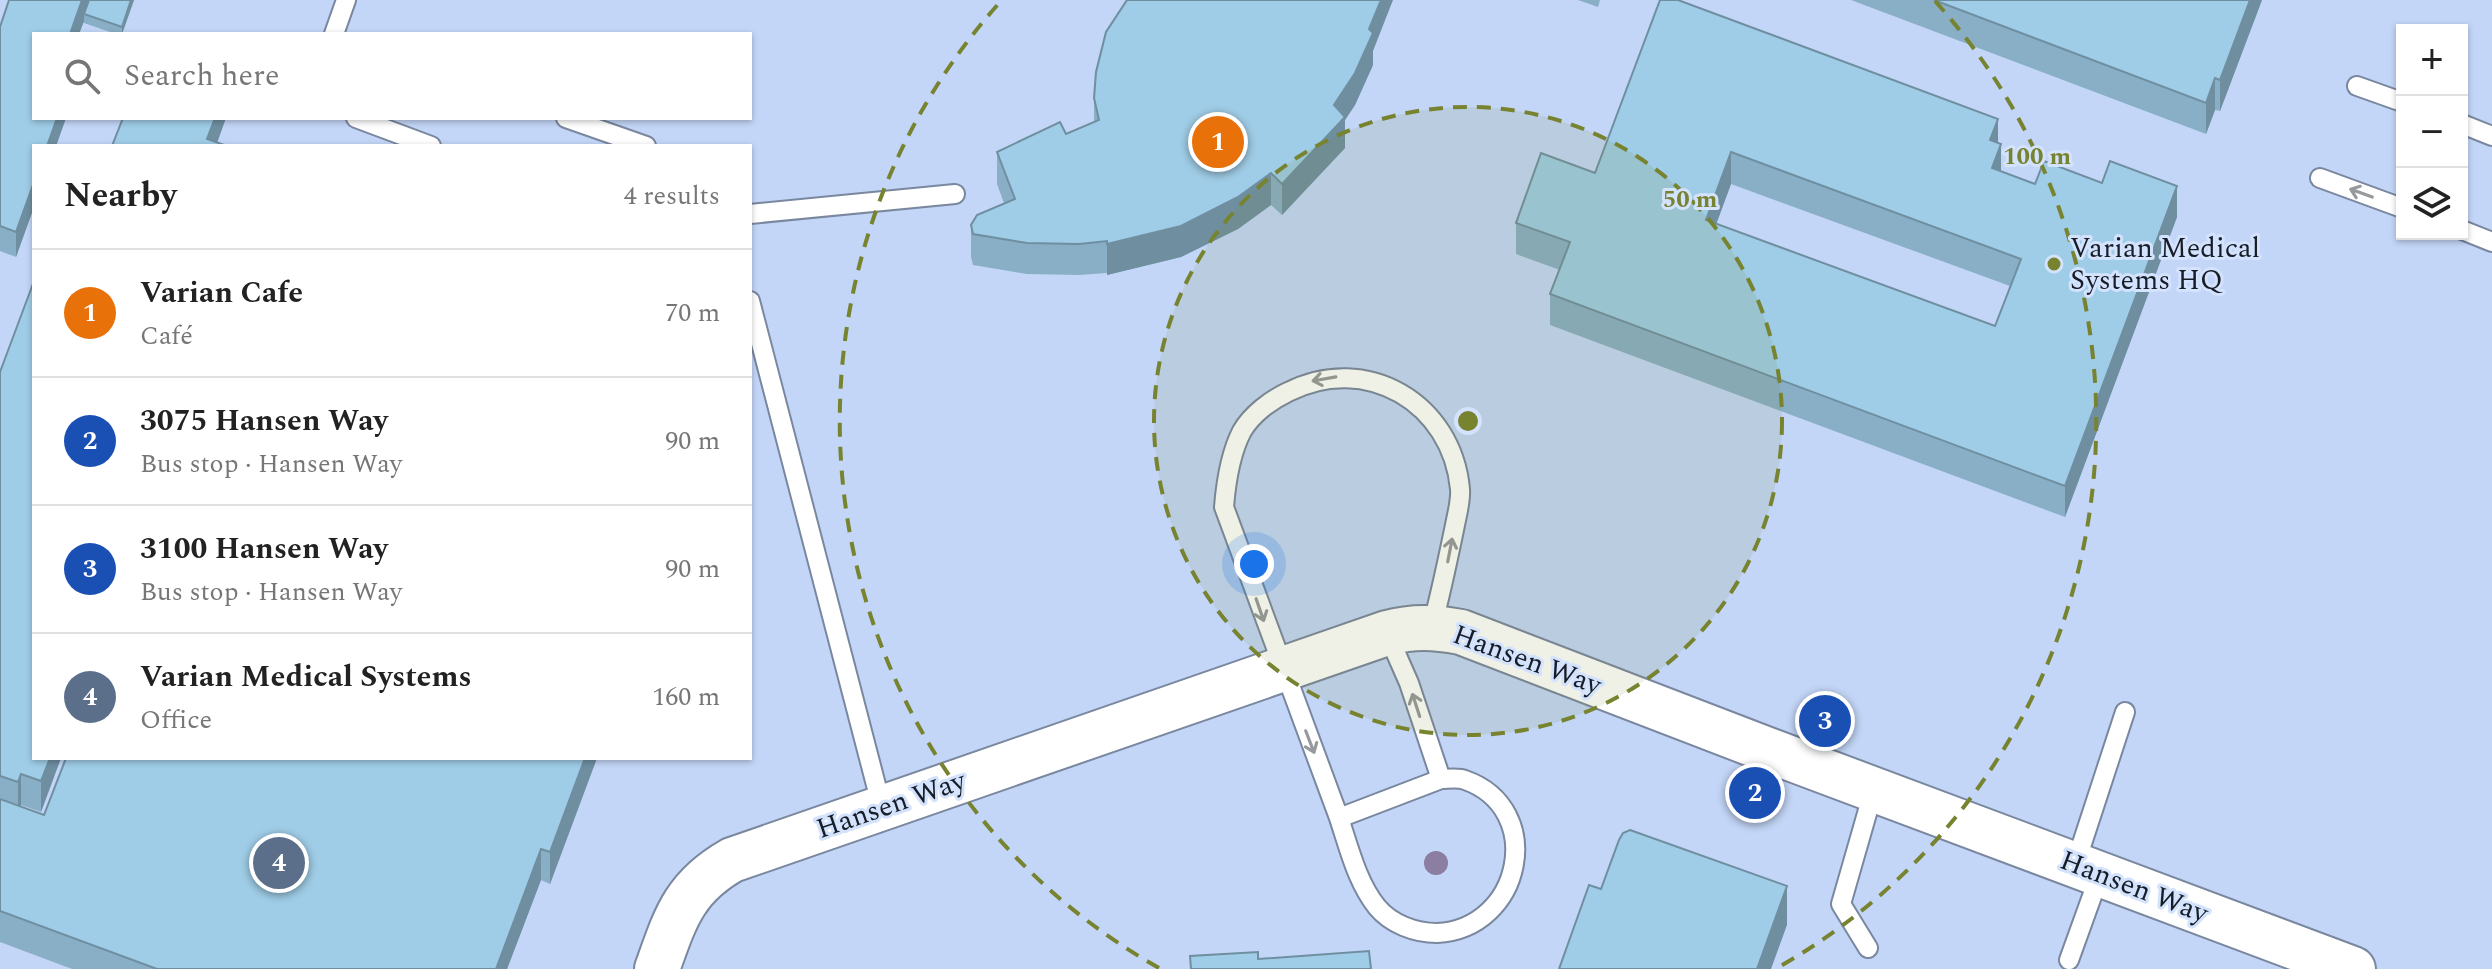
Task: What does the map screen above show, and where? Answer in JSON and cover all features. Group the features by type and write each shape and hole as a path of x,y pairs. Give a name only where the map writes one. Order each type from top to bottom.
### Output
{"street":[{"name":"Hansen Way","path":"657,969 683,901 711,872 732,860 1387,633 1409,627 1432,626 1461,632 2353,969"}],"lane":[{"path":"335,32 346,0"},
{"path":"2357,86 2396,100"},
{"path":"361,120 426,144"},
{"path":"572,120 640,144"},
{"path":"2468,126 2492,136"},
{"path":"2320,178 2396,206"},
{"path":"752,214 955,194"},
{"path":"2468,232 2492,242"},
{"path":"752,309 882,808"},
{"path":"1339,818 1441,779 1463,779 1486,791 1503,810 1514,834 1516,860 1510,885 1496,907 1476,923 1451,932 1425,933 1400,925 1379,910 1364,889 1224,507 1226,480 1243,430 1270,401 1306,382 1340,377 1375,382 1406,396 1433,418 1453,453 1461,492 1432,626"},
{"path":"1387,633 1409,683 1441,779"},
{"path":"2069,960 2087,869 2125,712"},
{"path":"1868,948 1841,904 1874,789"}],"shaded area":[{"path":"0,0 2492,0 2492,969 0,969"}],"building":[{"path":"9,0 82,0 71,32 32,32 32,120 56,120 48,144 32,144 32,188 16,232 0,226 0,27"},
{"path":"89,0 131,0 122,27 84,14"},
{"path":"1127,0 1381,0 1369,29 1373,33 1355,73 1334,105 1345,117 1282,184 1271,173 1238,197 1181,226 1107,244 1107,241 1027,243 973,234 971,225 977,215 1015,199 997,152 1060,122 1066,134 1099,120 1094,98 1096,72 1106,32"},
{"name":"Varian Medical Systems HQ","path":"1660,0 1678,0 1998,119 1990,140 2001,144 1992,168 2035,184 2044,161 2102,183 2110,161 2177,186 2065,486 1550,294 1570,242 1516,223 1541,153 1595,173","holes":["1731,152 2021,259 1995,326 1706,220"]},
{"path":"1934,0 2250,0 2220,80 2215,78 2206,103"},
{"path":"122,120 214,120 207,139 221,144 113,144"},
{"path":"32,286 32,760 49,760 41,781 21,774 18,782 0,776 0,372"},
{"path":"65,760 584,760 550,852 541,849 496,969 157,969 0,911 0,799 44,815"},
{"path":"1630,830 1787,886 1757,969 1559,969 1589,885 1601,889 1619,840 1623,833"},
{"path":"1369,951 1371,969 1191,969 1190,956 1258,952 1258,959"}],"place":[{"name":"Varian Cafe","path":"1218,142"},
{"name":"Varian Medical Systems HQ","path":"2054,264"},
{"name":"3100 Hansen Way","path":"1825,721"},
{"name":"3075 Hansen Way","path":"1755,793"},
{"name":"Varian Medical Systems","path":"279,863"}]}
